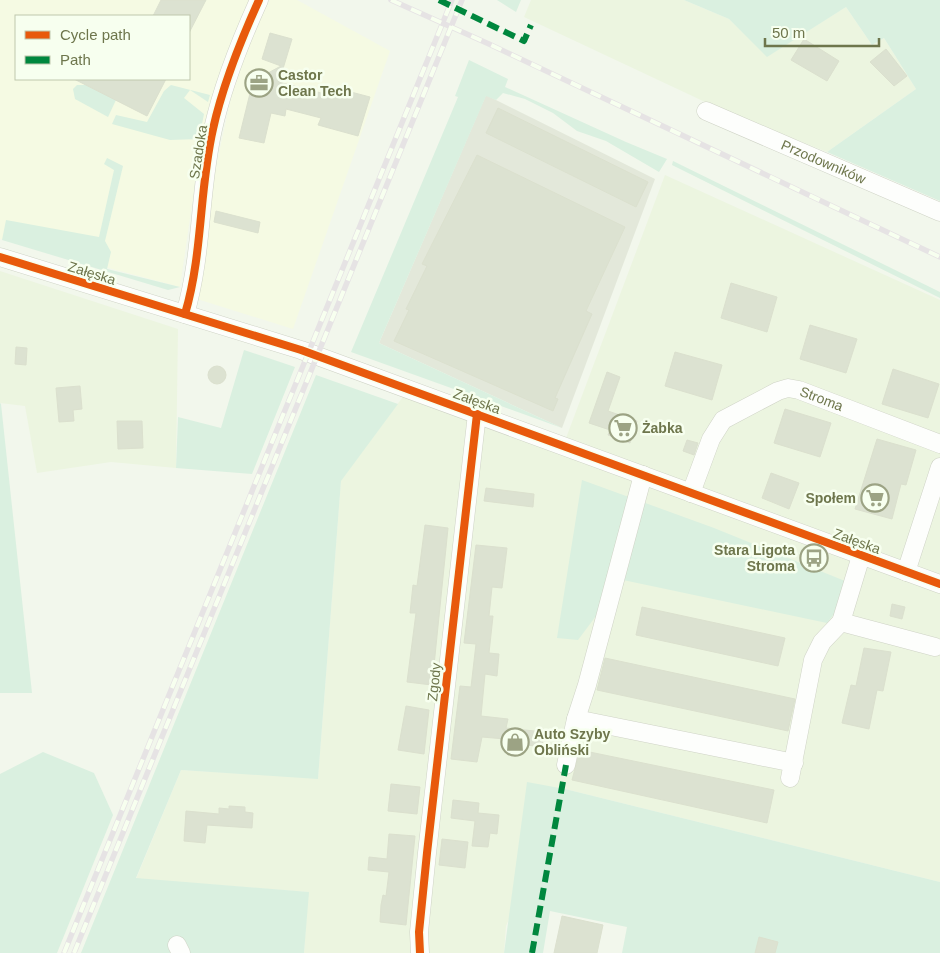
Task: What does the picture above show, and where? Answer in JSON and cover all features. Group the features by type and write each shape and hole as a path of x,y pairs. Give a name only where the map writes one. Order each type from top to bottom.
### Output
{"street":[{"name":"Szadoka","path":"185,314 197,260 213,130 238,45 259,0"},
{"name":"Przodowników","path":"706,111 940,212"},
{"name":"Załęska","path":"0,257 301,350 940,584"},
{"name":"Stroma","path":"691,493 711,439 719,424 739,409 788,388 799,390 940,444"},
{"name":"Zgody","path":"420,953 419,932 429,834 477,414"},
{"path":"906,572 940,467"},
{"path":"566,765 576,719 587,685 643,475"},
{"name":"Załęska","path":"576,719 792,770 813,660 822,642 842,622 861,556"},
{"path":"842,622 934,647"}],"shaded area":[{"path":"0,0 252,0 217,91 195,184 180,287 0,239"},
{"path":"270,0 297,0 390,51 293,329 197,299 214,175 233,89 251,32"},
{"path":"497,0 521,0 516,12"},
{"path":"531,0 684,0 729,19 767,56 846,7 872,45 884,38 916,89 827,152 720,109 524,17"},
{"path":"684,0 940,0 940,201 827,152 916,89 884,38 872,45 846,7 767,57 729,19"},
{"path":"469,60 508,79 505,87 667,159 659,172 606,141 577,131 553,113 525,99 503,93 496,100 486,96 379,343 562,428 351,352 458,97 455,96"},
{"path":"77,85 86,85 116,100 108,117 75,99 73,89"},
{"path":"171,85 210,95 208,102 190,90 184,98 204,114 199,139 170,140 112,124 116,115 147,122 164,91"},
{"path":"486,95 655,179 562,428 379,343"},
{"path":"107,158 123,166 105,241 111,252 107,269 180,287 168,290 2,240 6,220 99,237 114,170 104,164"},
{"path":"673,161 940,292 940,298 672,165"},
{"path":"665,175 940,300 940,882 565,789 506,926 504,953 304,953 308,892 136,879 181,770 318,778 341,480 408,390 563,446"},
{"path":"0,271 178,329 176,468 111,462 37,473 25,406 0,403"},
{"path":"244,350 295,367 252,474 176,468 178,417 221,428"},
{"path":"316,375 398,404 341,481 318,779 181,770 136,878 309,892 304,953 81,953"},
{"path":"1,404 32,693 0,693"},
{"path":"582,480 714,528 845,581 838,609 827,623 623,580 578,640 557,638"},
{"path":"43,752 94,773 113,815 57,953 0,953 0,774"},
{"path":"527,782 565,789 940,882 940,953 622,953 627,927 550,911 543,953 504,953"}],"building":[{"path":"161,0 206,0 190,31 190,15 154,15"},
{"path":"270,33 292,39 279,82 325,94 328,86 370,97 358,136 318,125 321,118 286,109 285,116 271,113 264,143 239,138 253,81 281,66 262,59"},
{"path":"804,39 839,61 827,81 791,60"},
{"path":"886,49 907,76 894,86 870,62"},
{"path":"76,80 165,80 147,116"},
{"path":"498,108 648,182 636,207 486,133"},
{"path":"477,155 625,227 586,311 592,314 555,398 558,399 553,411 394,341 409,310 406,309 427,266 422,264"},
{"path":"216,211 260,222 258,233 214,222"},
{"path":"731,283 777,297 767,332 721,318"},
{"path":"810,325 857,339 846,373 800,359"},
{"path":"16,347 27,348 26,365 15,364"},
{"path":"675,352 722,365 712,400 665,386"},
{"path":"213,366 221,366 226,371 224,382 213,384 208,379 208,371"},
{"path":"893,369 939,384 928,418 882,404"},
{"path":"607,372 620,377 608,411 637,421 630,443 608,435 610,430 589,423"},
{"path":"80,386 82,409 73,410 74,421 59,422 56,388"},
{"path":"785,409 831,423 820,457 774,443"},
{"path":"117,421 142,421 143,448 118,449"},
{"path":"877,439 916,450 906,485 901,484 892,519 855,509"},
{"path":"687,440 698,443 694,455 683,451"},
{"path":"771,473 799,483 789,509 762,498"},
{"path":"486,488 534,494 533,507 484,501"},
{"path":"425,525 448,528 432,685 407,682 416,613 410,613 413,585 417,586"},
{"path":"476,545 507,548 502,588 492,587 489,616 493,616 489,653 499,654 497,676 485,674 481,716 508,719 506,728 544,732 542,747 505,742 505,739 482,737 477,762 451,759 460,686 471,687 476,644 464,643"},
{"path":"892,604 905,607 902,619 890,616"},
{"path":"642,607 785,638 778,666 636,635"},
{"path":"864,648 891,652 883,691 877,690 869,729 842,723 851,685 856,686"},
{"path":"605,658 795,699 788,731 597,690"},
{"path":"406,706 429,710 424,754 398,750"},
{"path":"580,750 774,790 767,823 572,780"},
{"path":"391,784 420,787 417,814 388,811"},
{"path":"453,800 479,803 478,813 499,815 497,834 490,833 488,847 472,846 475,821 451,818"},
{"path":"229,806 245,807 245,812 253,813 252,828 207,825 205,843 184,841 186,811 219,814 219,808 229,809"},
{"path":"389,834 415,836 406,925 380,922 381,905 383,895 386,896 389,872 368,870 369,857 387,859"},
{"path":"442,839 468,842 465,868 439,865"},
{"path":"562,916 603,925 597,953 554,953"},
{"path":"759,937 778,942 775,953 755,953"}],"railway":[{"path":"391,0 489,44 940,257"},
{"path":"64,953 452,0"},
{"path":"74,953 462,0"}],"marked path":[{"path":"439,0 524,41 531,25"},
{"path":"532,953 566,765"}],"cycle path":[{"path":"185,314 195,268 205,175 213,129 233,63 259,0"},
{"path":"0,257 301,350 940,584"},
{"path":"420,953 419,932 427,853 477,414"}],"place":[{"name":"Castor Clean Tech","path":"259,83"},
{"name":"Żabka","path":"623,428"},
{"name":"Społem","path":"875,498"},
{"name":"Stara Ligota Stroma","path":"814,558"},
{"name":"Auto Szyby Obliński","path":"515,742"}]}
